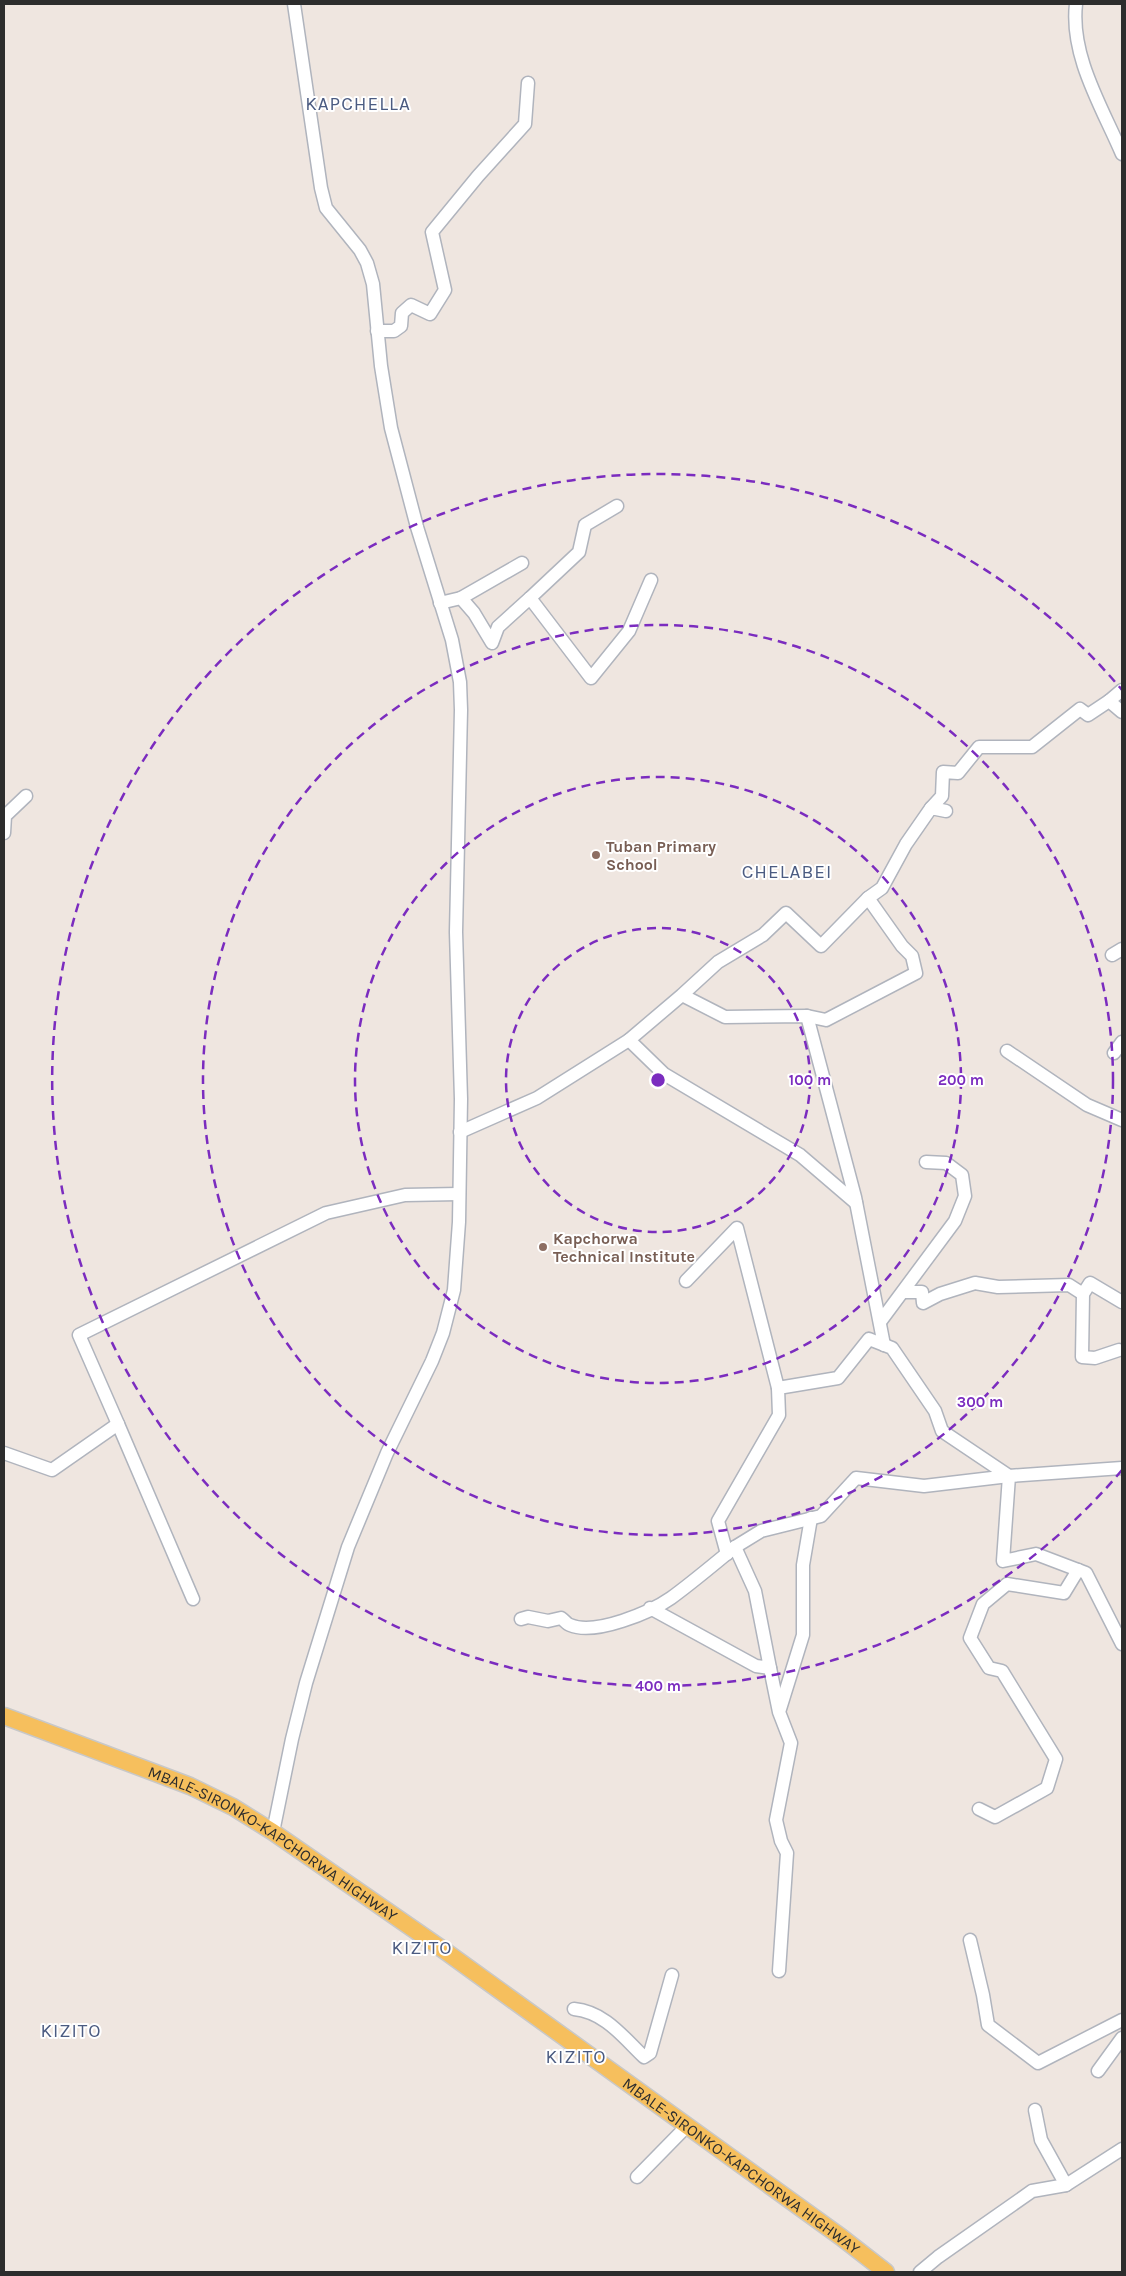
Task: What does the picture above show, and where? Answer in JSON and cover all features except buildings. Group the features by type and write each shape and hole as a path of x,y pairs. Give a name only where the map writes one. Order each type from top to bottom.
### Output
{"main road":[{"name":"MBALE-SIRONKO-KAPCHORWA HIGHWAY","path":"4,1716 190,1786 233,1807 273,1832 445,1951 841,2237 886,2272"}],"street":[{"path":"273,1832 292,1739 306,1683 348,1547 387,1453 432,1361 443,1334 454,1290 461,1099 456,932 460,682 452,640 417,527 391,428 377,331 373,284 367,263 360,250 326,208 321,188 294,4"},
{"path":"1076,4 1074,20 1082,63 1122,154"},
{"path":"377,331 394,331 401,326 402,313 411,305 430,314 445,290 432,232 478,176 525,124 528,83"},
{"path":"461,598 474,614 492,643 498,627 579,552 585,526 617,506"},
{"path":"440,603 461,598 522,563"},
{"path":"530,598 591,678 629,631 651,580"},
{"path":"460,1132 537,1098 629,1040 718,962 763,935 786,913 821,946 868,898 882,888 906,844 931,808 942,796 943,772 958,773 979,747 1032,747 1080,709 1088,715 1122,690"},
{"path":"1109,700 1122,712"},
{"path":"4,833 5,816 26,796"},
{"path":"931,808 946,811"},
{"path":"682,995 725,1017 807,1016 826,1020 916,973 912,956 902,946 868,898"},
{"path":"807,1016 856,1203 884,1344"},
{"path":"629,1040 664,1074 800,1155 856,1203"},
{"path":"1114,1053 1122,1042"},
{"path":"1007,1051 1087,1105 1122,1120"},
{"path":"880,1322 955,1221 965,1196 962,1175 946,1163 926,1162"},
{"path":"193,1600 79,1335 326,1213 405,1196 459,1194"},
{"path":"686,1281 737,1228 778,1388 779,1415 718,1521 731,1550 755,1591 779,1712 791,1743 776,1820 781,1841 787,1853 779,1971"},
{"path":"903,1292 922,1292 923,1303 940,1294 975,1283 998,1287 1069,1285 1083,1294"},
{"path":"1119,1350 1095,1358 1082,1357 1083,1294 1090,1283 1122,1302"},
{"path":"778,1388 838,1378 869,1339 884,1344 892,1348 935,1411 942,1431 1009,1476"},
{"path":"4,1453 52,1470 118,1424"},
{"path":"520,1619 528,1617 548,1622 561,1618 570,1626 600,1628 619,1623 670,1598 731,1550 761,1531 820,1516 856,1478 924,1486 1009,1476 1122,1468"},
{"path":"1009,1476 1003,1561 1036,1554 1086,1572 1122,1644"},
{"path":"779,1712 803,1635 803,1565 811,1518"},
{"path":"979,1808 995,1817 1047,1788 1056,1759 1002,1671 989,1668 970,1638 983,1604 1007,1584 1064,1593 1078,1570"},
{"path":"650,1608 756,1666 770,1668"},
{"path":"970,1940 983,1994 988,2026 1038,2063 1122,2020"},
{"path":"574,2009 586,2010 603,2017 644,2057 650,2053 672,1975"},
{"path":"1098,2071 1122,2038"},
{"path":"1035,2110 1041,2140 1066,2185"},
{"path":"637,2176 687,2126"},
{"path":"920,2272 938,2257 1032,2191 1066,2185 1122,2149"}],"place":[{"name":"Tuban Primary School","path":"596,855"},
{"name":"Kapchorwa Technical Institute","path":"543,1247"}],"district":[{"name":"KAPCHELLA","path":"358,104"},
{"name":"CHELABEI","path":"787,872"},
{"name":"KIZITO","path":"422,1948"},
{"name":"KIZITO","path":"71,2031"},
{"name":"KIZITO","path":"576,2057"}]}
